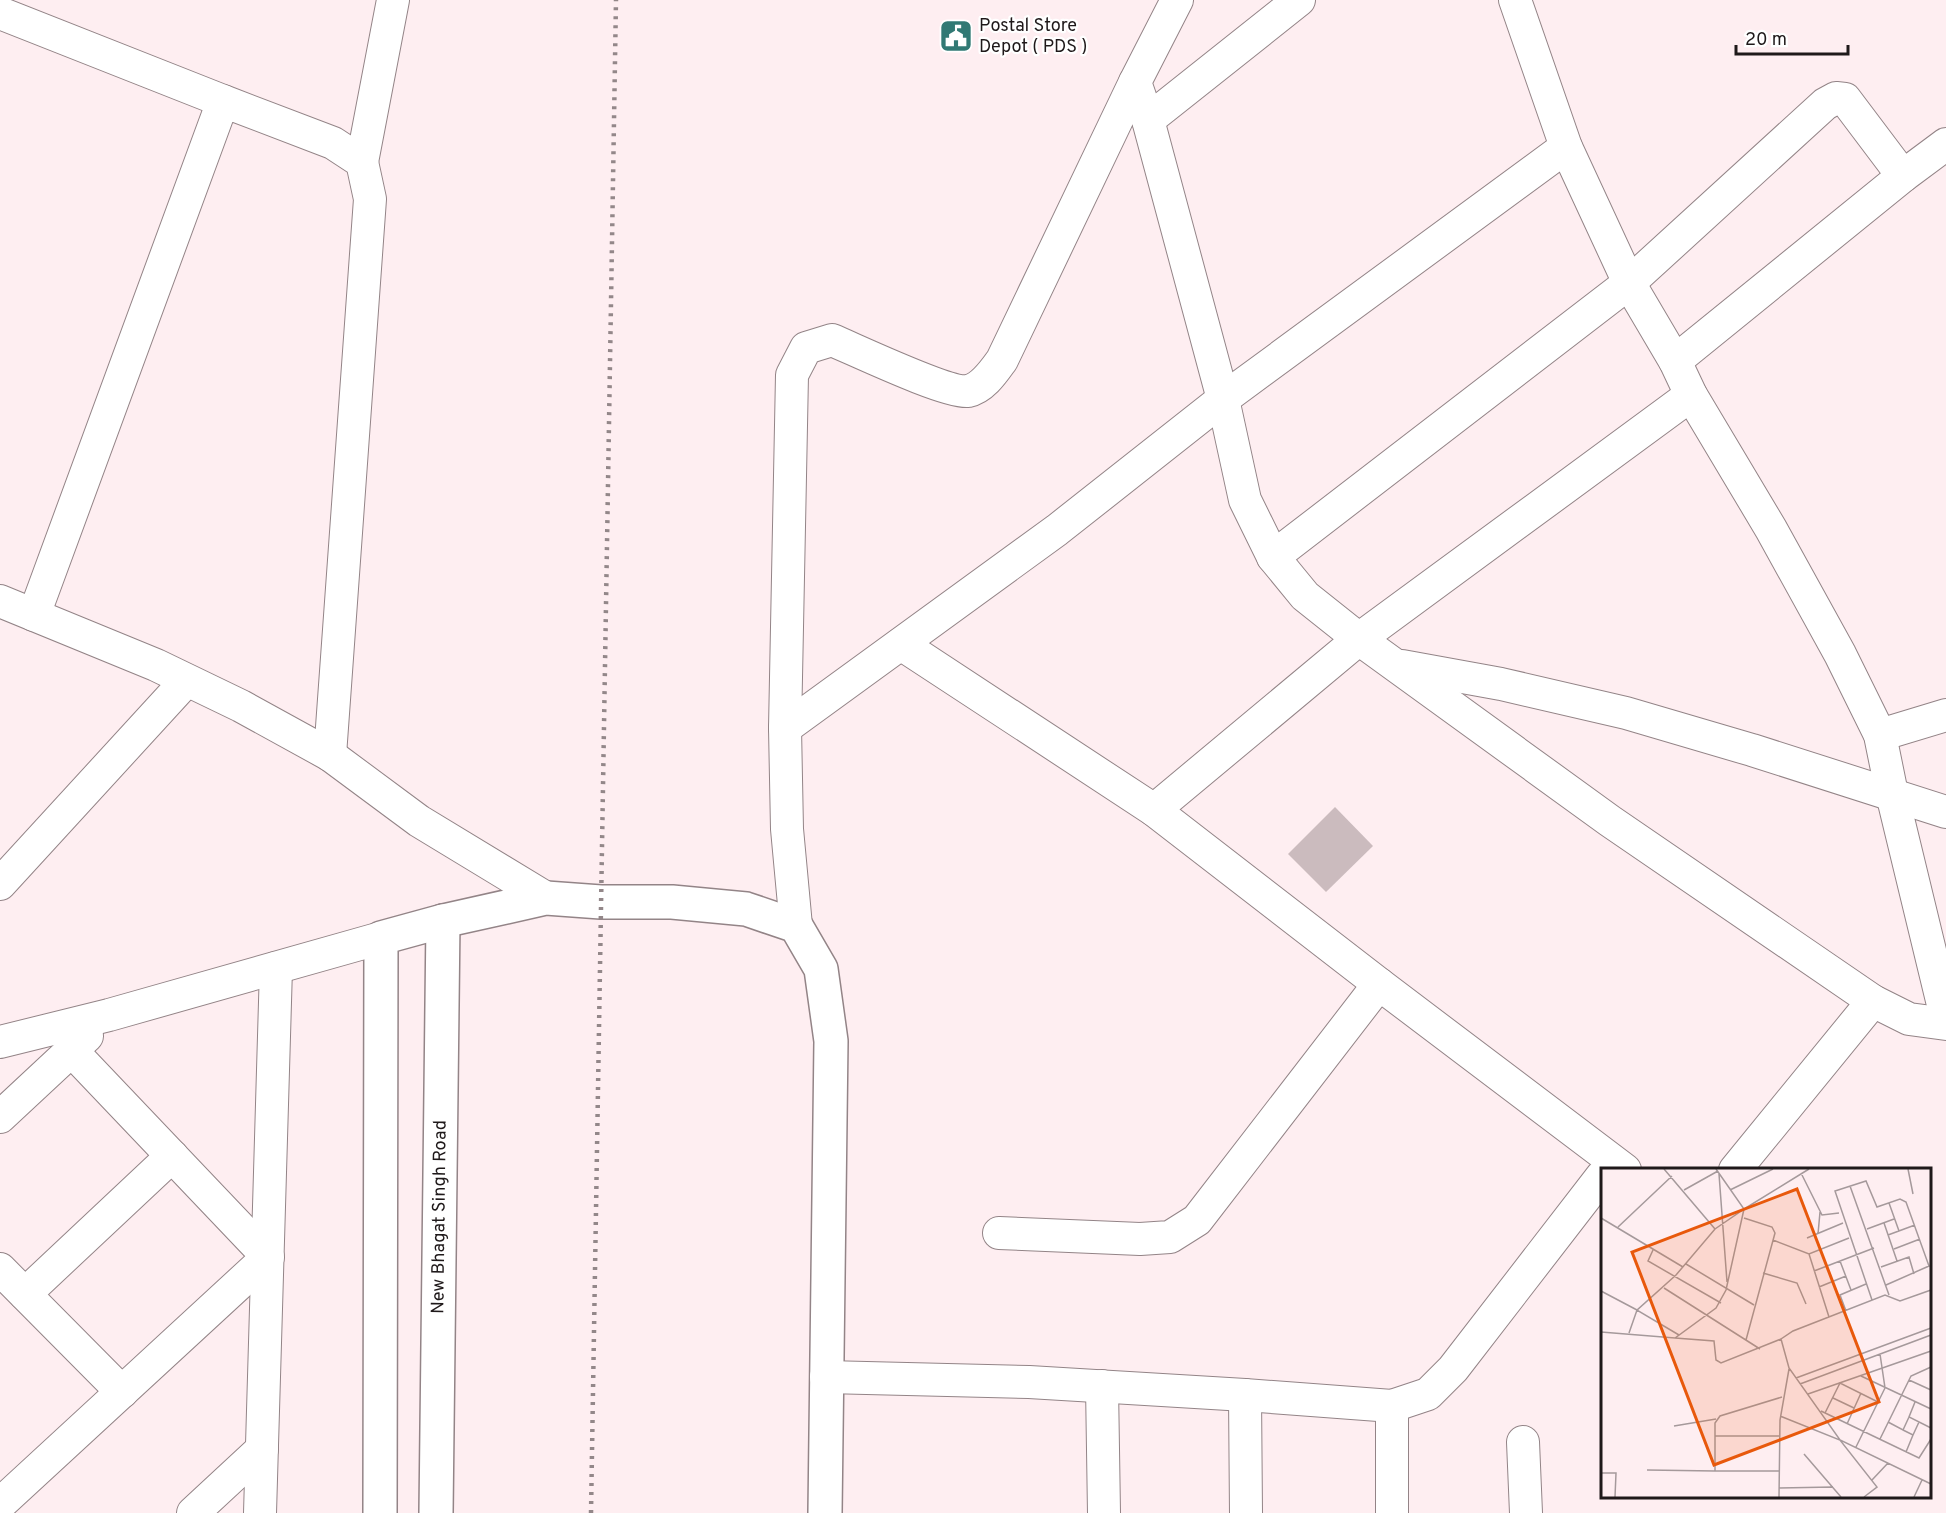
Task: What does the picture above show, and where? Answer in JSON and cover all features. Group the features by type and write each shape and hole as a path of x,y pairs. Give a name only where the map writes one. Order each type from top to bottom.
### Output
{"street":[{"path":"330,755 370,199 362,162 393,0"},
{"path":"825,1513 831,1041 821,969 796,926 787,829 785,728 792,375 806,348 832,340 945,388 968,391 989,379 1002,360 1135,82 1177,0"},
{"path":"1148,120 1299,0"},
{"path":"1515,0 1566,147 1629,283 1676,362 1691,395 1771,529 1840,654 1880,735 1946,1017"},
{"path":"0,14 333,143 362,162"},
{"path":"1135,82 1148,120 1223,399 1245,500 1273,557 1305,596 1359,639 1610,821 1873,1001 1910,1019 1946,1024"},
{"path":"1273,557 1629,283 1825,104 1836,98 1845,99 1904,176"},
{"path":"34,615 223,101"},
{"path":"1676,362 1946,144"},
{"path":"785,728 1057,530 1223,399 1566,147"},
{"path":"1154,810 1359,639 1691,395"},
{"path":"0,601 156,665 241,706 330,755 419,821 546,898"},
{"path":"901,644 1154,810 1379,984 1611,1168"},
{"path":"1395,664 1501,684 1626,713 1946,812"},
{"path":"0,884 186,681"},
{"path":"1880,735 1946,714"},
{"path":"0,1042 109,1016 443,921 546,898 601,902 672,902 746,909 796,926"},
{"name":"New Bhagat Singh Road","path":"436,1513 443,921"},
{"path":"380,1513 381,939"},
{"path":"260,1513 276,968"},
{"path":"999,1233 1170,1237 1197,1220 1379,984"},
{"path":"1737,1168 1873,1001"},
{"path":"0,1117 109,1016"},
{"path":"71,1050 268,1257"},
{"path":"25,1294 172,1156"},
{"path":"826,1377 1029,1382 1392,1406 1428,1394 1453,1369 1601,1183"},
{"path":"0,1504 268,1257"},
{"path":"0,1269 122,1392"},
{"path":"1101,1386 1104,1513"},
{"path":"1245,1395 1246,1513"},
{"path":"1392,1406 1392,1513"},
{"path":"1523,1442 1526,1513"},
{"path":"193,1513 262,1449"},
{"path":"0,1509 3,1513"}],"building":[{"path":"1335,807 1373,846 1326,892 1288,854"}],"railway":[{"path":"591,1513 616,0"}],"place":[{"name":"Postal Store Depot ( PDS )","path":"956,36"}]}
